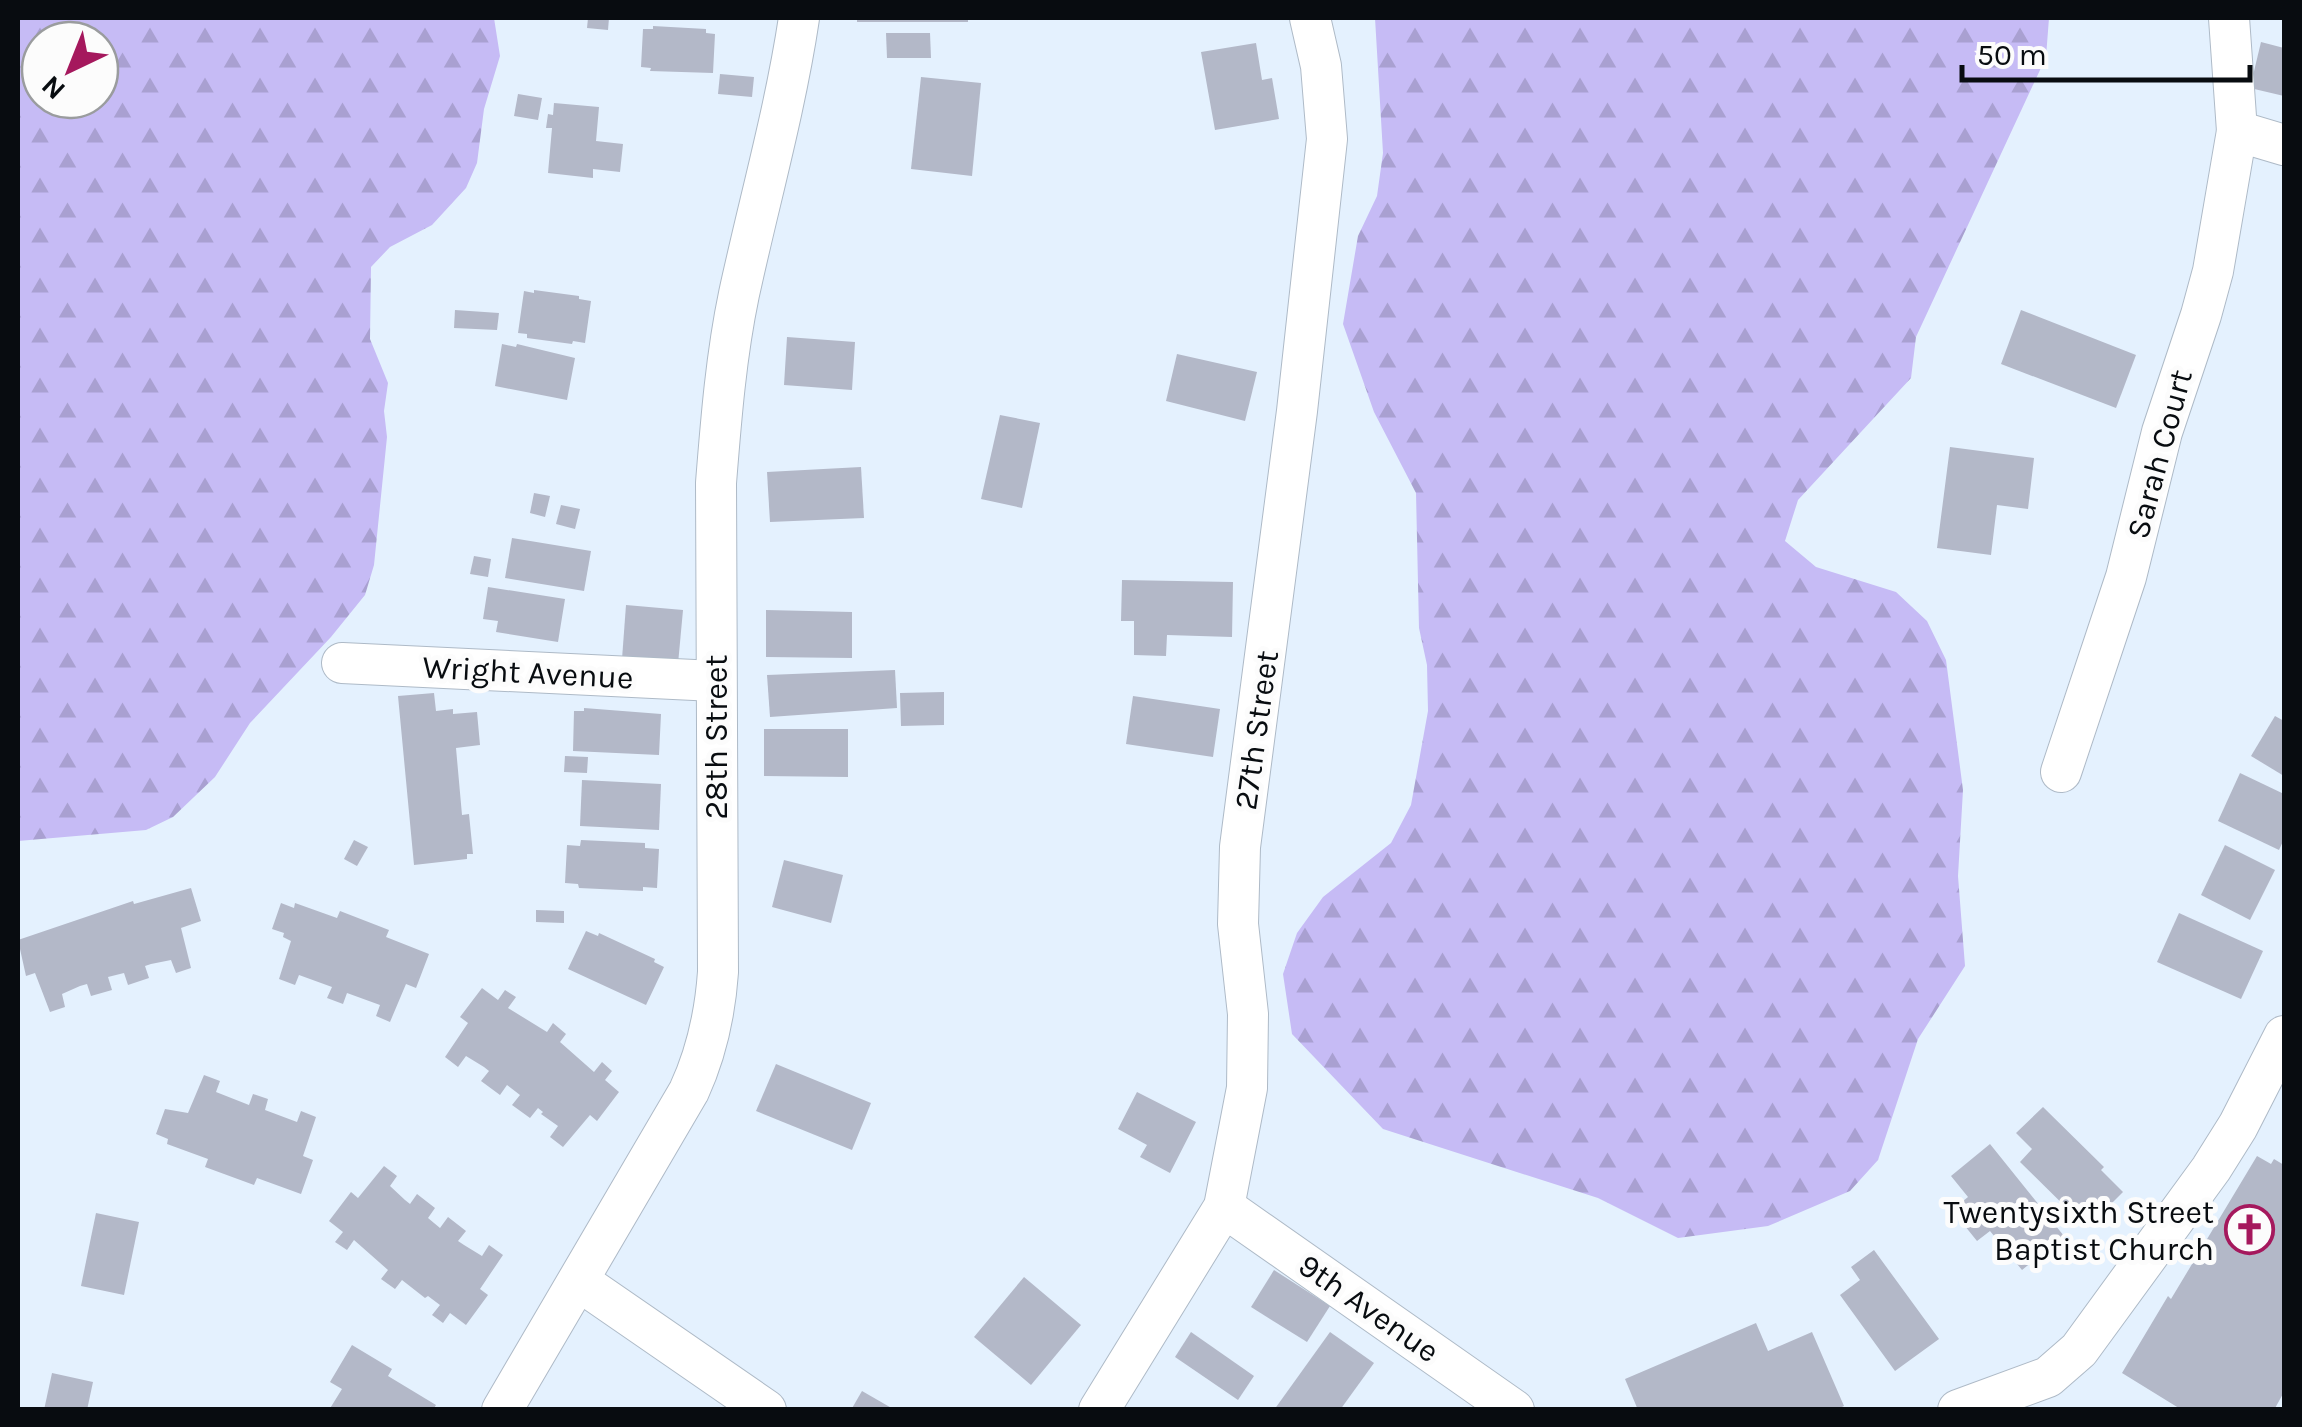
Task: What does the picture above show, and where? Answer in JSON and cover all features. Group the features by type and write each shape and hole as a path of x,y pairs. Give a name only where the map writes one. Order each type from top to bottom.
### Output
{"street":[{"name":"28th Street","path":"502,1410 689,1092 704,1060 715,1018 716,484 728,354 799,18"},
{"name":"27th Street","path":"1099,1410 1224,1208 1247,1088 1248,1014 1238,924 1240,847 1297,411 1326,139 1321,66 1310,18"},
{"name":"Sarah Court","path":"2062,772 2126,577 2162,432 2213,271 2237,131 2229,18"},
{"path":"2237,131 2284,146"},
{"name":"Wright Avenue","path":"342,662 715,681"},
{"path":"1958,1410 2037,1399 2048,1377 2079,1350 2211,1169 2282,1048"},
{"name":"9th Avenue","path":"1224,1208 1514,1410"},
{"path":"579,1282 766,1410"}],"green space":[{"path":"18,18 494,18 500,56 484,109 477,163 466,188 432,225 390,247 371,267 370,339 388,383 384,411 387,437 374,565 365,595 250,723 215,777 173,817 146,830 18,841"},
{"path":"1375,18 2049,18 2046,57 1916,337 1911,378 1798,500 1785,541 1816,567 1896,592 1927,621 1946,660 1963,790 1958,876 1965,966 1918,1039 1878,1160 1850,1191 1768,1226 1678,1238 1598,1198 1383,1129 1292,1034 1283,974 1297,933 1323,897 1391,843 1411,805 1428,711 1427,665 1419,628 1416,493 1374,412 1343,324 1358,236 1377,196 1383,153"}],"building":[{"path":"588,18 609,18 608,30 587,28"},
{"path":"857,18 968,18 968,22 857,22"},
{"path":"643,29 706,29 706,33 715,34 713,73 650,71 651,68 641,67"},
{"path":"886,33 930,33 931,58 887,58"},
{"path":"2261,42 2284,48 2284,96 2250,88"},
{"path":"1256,43 1262,80 1272,78 1279,119 1215,130 1201,52"},
{"path":"720,74 754,77 752,97 718,94"},
{"path":"921,77 981,83 972,176 911,169"},
{"path":"518,94 542,98 538,120 514,116"},
{"path":"554,103 599,107 596,141 623,144 620,172 593,169 593,178 548,173 552,128 546,128"},
{"path":"524,291 591,301 585,343 527,338 527,334 518,333"},
{"path":"455,310 499,313 497,330 454,328"},
{"path":"2021,310 2136,355 2116,408 2001,364"},
{"path":"787,337 855,342 852,390 784,385"},
{"path":"502,344 575,358 567,400 495,386"},
{"path":"1177,354 1257,372 1245,421 1166,401"},
{"path":"1000,415 1040,423 1022,508 981,499"},
{"path":"1950,447 2034,458 2028,509 1997,505 1991,555 1937,548"},
{"path":"861,467 864,518 770,522 767,472"},
{"path":"534,493 550,496 545,517 530,513"},
{"path":"561,505 580,509 575,529 556,524"},
{"path":"512,538 591,551 584,591 505,578"},
{"path":"474,556 491,559 488,577 470,574"},
{"path":"1122,580 1233,582 1232,637 1167,635 1166,656 1134,655 1134,621 1121,621"},
{"path":"488,587 565,599 558,642 496,632 498,621 483,619"},
{"path":"626,605 683,610 678,664 622,659"},
{"path":"766,610 852,612 852,658 766,657"},
{"path":"895,670 897,708 770,717 767,675"},
{"path":"944,692 944,725 901,726 900,693"},
{"path":"434,693 436,711 477,712 480,745 456,748 462,815 469,814 473,854 467,854 467,859 414,865 398,696"},
{"path":"1133,696 1220,709 1213,757 1126,744"},
{"path":"584,708 661,714 659,755 573,751 574,711"},
{"path":"2275,716 2284,721 2284,776 2251,756"},
{"path":"764,729 848,729 848,777 764,776"},
{"path":"565,756 588,757 587,773 564,772"},
{"path":"2240,773 2284,794 2284,839 2279,850 2218,821"},
{"path":"582,780 661,784 659,830 580,826"},
{"path":"354,840 368,847 357,866 344,859"},
{"path":"581,840 645,843 645,848 659,849 657,888 579,888 578,884 565,883 567,845 580,846"},
{"path":"2225,845 2275,870 2250,920 2201,895"},
{"path":"784,860 843,875 831,923 772,907"},
{"path":"191,888 201,921 181,928 191,968 176,973 171,960 151,964 145,966 149,978 128,985 124,973 108,977 112,990 91,996 87,984 80,986 62,994 65,1007 50,1012 35,973 26,976 18,940 133,901 134,904"},
{"path":"281,903 294,908 295,903 337,918 340,911 389,930 386,937 429,954 416,988 406,984 390,1022 376,1016 380,1005 347,993 343,1004 327,998 332,987 299,975 295,985 279,979 291,941 283,937 284,933 272,929"},
{"path":"536,910 564,911 564,923 536,922"},
{"path":"2179,913 2263,951 2241,999 2157,962"},
{"path":"586,931 598,936 599,933 664,967 646,1005 568,969"},
{"path":"482,988 498,1000 505,990 516,997 508,1008 547,1032 553,1023 566,1034 560,1042 594,1072 602,1062 612,1071 605,1080 619,1092 597,1121 590,1115 563,1147 550,1137 558,1126 538,1108 530,1118 512,1105 520,1095 507,1085 500,1095 481,1081 489,1071 484,1067 466,1056 458,1067 445,1057 468,1023 460,1017"},
{"path":"776,1064 871,1103 852,1150 756,1111"},
{"path":"204,1075 220,1081 216,1092 249,1105 253,1094 268,1099 265,1110 297,1122 301,1111 316,1117 303,1156 313,1160 301,1194 257,1178 254,1185 205,1167 208,1159 167,1144 168,1139 156,1134 165,1109 188,1113"},
{"path":"1137,1092 1196,1122 1170,1173 1140,1157 1147,1145 1118,1129"},
{"path":"2043,1107 2104,1167 2101,1170 2123,1192 2087,1228 2020,1162 2032,1149 2016,1133"},
{"path":"1990,1144 2064,1236 2022,1270 1990,1231 1977,1241 1952,1210 1968,1197 1951,1176"},
{"name":"Twentysixth Street Baptist Church","path":"2257,1156 2271,1164 2274,1159 2284,1165 2284,1392 2274,1410 2182,1410 2122,1373"},
{"path":"384,1166 397,1176 390,1186 405,1200 410,1204 417,1194 435,1208 428,1218 440,1228 448,1217 466,1231 458,1241 482,1256 489,1245 503,1255 480,1289 488,1295 466,1325 450,1313 443,1323 432,1315 440,1305 428,1296 425,1298 402,1280 395,1289 381,1279 388,1270 354,1240 347,1250 335,1242 343,1232 329,1221 351,1192 358,1198"},
{"path":"96,1213 139,1222 124,1295 81,1286"},
{"path":"1874,1250 1939,1339 1895,1371 1840,1295 1860,1280 1851,1267"},
{"path":"1274,1270 1330,1306 1307,1342 1251,1307"},
{"path":"1024,1277 1081,1325 1031,1385 974,1337"},
{"path":"1756,1323 1768,1351 1812,1332 1844,1406 1836,1410 1638,1410 1625,1379"},
{"path":"1191,1332 1254,1376 1238,1400 1175,1357"},
{"path":"1330,1332 1374,1363 1340,1410 1274,1410"},
{"path":"352,1345 392,1369 388,1376 436,1405 433,1410 329,1410 342,1389 330,1382"},
{"path":"52,1373 93,1382 87,1410 44,1410"},
{"path":"862,1391 895,1410 851,1410"}],"place":[{"name":"Twentysixth Street Baptist Church","path":"2249,1230"}]}
